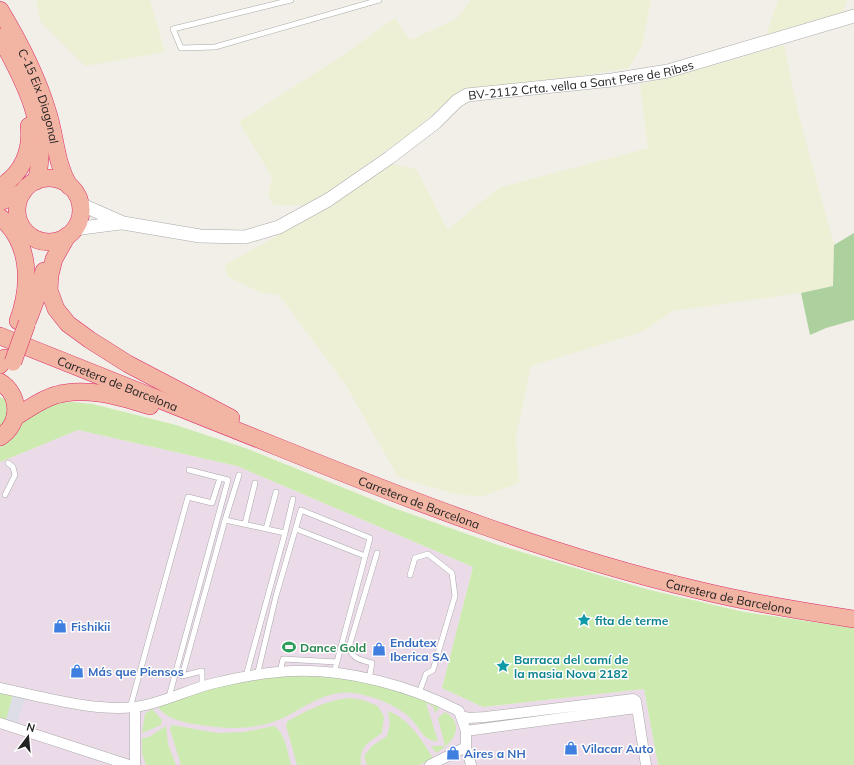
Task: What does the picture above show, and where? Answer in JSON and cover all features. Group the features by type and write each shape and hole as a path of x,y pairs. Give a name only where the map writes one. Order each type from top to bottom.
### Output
{"highway":[{"name":"C-15 Eix Diagonal","path":"0,10 15,35 41,92 49,115 61,172 69,186"},
{"path":"0,37 17,68 29,96 40,142 40,168 36,181 23,192 0,202"},
{"path":"0,187 18,172 29,149 30,137 27,113 29,96"},
{"path":"23,318 38,294 46,262 79,219 80,204 76,194 69,186 53,179 36,181"},
{"path":"23,192 19,200 18,212 20,224 27,232 41,240 66,235"},
{"path":"0,217 12,228 21,247 26,264 26,289 23,318"},
{"path":"0,437 10,428 16,417 16,404 6,387 9,374 6,362 23,318 31,291 35,270 33,251 27,232"},
{"path":"66,235 54,259 50,275 49,290 56,309 68,324 90,340 128,364 212,408 363,473 498,526 501,532"},
{"path":"0,324 197,404 212,408"},
{"name":"Carretera de Barcelona","path":"0,336 408,499 501,532 618,569 693,589 766,604 854,619"},
{"path":"16,417 40,402 56,395 89,392 138,403 213,427 224,426"}],"street":[{"name":"BV-2112 Crta. vella a Sant Pere de Ribes","path":"123,223 200,236 235,238 278,227 294,220 328,200 389,158 436,122 457,101 467,95 598,82 668,71 854,16"},
{"path":"80,204 123,223"},
{"path":"66,235 123,223"},
{"path":"0,688 95,706 133,708 202,687 246,677 294,671 334,674 369,679 419,693 459,711 466,731 466,747 471,765"},
{"path":"462,716 469,718 485,718 633,699 636,701 646,765"},
{"path":"133,708 135,765"},
{"path":"466,731 636,708"},
{"path":"0,723 129,765"},
{"path":"0,729 15,728"},
{"path":"430,765 466,747"}],"lane":[{"path":"291,0 173,29 181,48 215,47 379,0"},
{"path":"5,495 15,475 13,467 8,463"},
{"path":"168,698 228,480 189,470"},
{"path":"202,687 202,671 182,676 239,475"},
{"path":"133,708 188,497 212,503 220,478"},
{"path":"245,524 255,483"},
{"path":"266,529 276,492"},
{"path":"246,677 293,499"},
{"path":"256,676 276,596 301,510 370,538 334,674"},
{"path":"225,520 285,533"},
{"path":"296,529 365,556"},
{"path":"369,679 372,663 358,660 351,654 349,647 377,553"},
{"path":"410,575 415,558 428,554 452,574 455,596 432,670 426,674 419,693"},
{"path":"280,673 283,659 337,662"}],"shaded area":[{"path":"78,430 237,466 473,567 442,688 483,707 644,689 658,765 0,765 0,462"},
{"path":"13,695 25,698 17,723 6,720"}],"green space":[{"path":"36,0 150,0 165,52 85,66 40,21"},
{"path":"471,0 651,0 642,46 629,68 587,75 461,90 411,133 309,205 273,205 268,195 272,177 239,122 340,57 395,18 410,40 456,19"},
{"path":"778,0 847,0 843,12 766,35"},
{"path":"784,45 799,116 834,245 833,286 801,293 673,311 642,332 531,366 516,437 519,483 481,497 451,493 398,477 345,384 279,295 262,293 228,277 225,265 282,233 392,164 416,169 448,230 501,187 648,148 640,84 668,78"},
{"path":"854,233 854,320 826,328 810,335 801,293 833,286 834,245"},
{"path":"0,397 38,413 56,403 72,402 93,404 176,425 248,449 391,507 498,545 646,589 744,612 854,628 854,765 658,765 644,689 483,707 442,688 473,567 237,466 78,430 0,462"},
{"path":"280,676 324,677 367,682 395,689 441,706 435,713 433,706 426,703 438,741 433,741 426,737 405,713 397,708 378,699 357,694 339,693 324,697 270,723 260,726 238,728 205,726 184,722 164,714 157,706 216,687"},
{"path":"0,692 13,695 6,721 0,719"},
{"path":"350,698 363,700 378,706 384,717 382,733 369,742 363,749 361,765 297,765 286,725 288,721 325,703"},
{"path":"152,709 162,720 161,725 142,733 145,714"},
{"path":"388,711 409,725 433,758 419,765 367,765 364,756 372,746 387,736 390,723"},
{"path":"445,712 452,717 455,723 455,734 447,745 436,753 431,746 445,746 438,718"},
{"path":"172,725 217,733 244,732 274,726 281,733 291,765 181,765 170,729"},
{"path":"166,726 168,744 176,765 146,765 142,753 142,738 149,737"}],"place":[{"name":"fita de terme","path":"584,620"},
{"name":"Fishikii","path":"60,626"},
{"name":"Dance Gold","path":"289,647"},
{"name":"Endutex Iberica SA","path":"379,649"},
{"name":"Barraca del camí de la masia Nova 2182","path":"503,666"},
{"name":"Más que Piensos","path":"77,671"},
{"name":"Vilacar Auto","path":"571,748"},
{"name":"Aires a NH","path":"453,753"}]}
